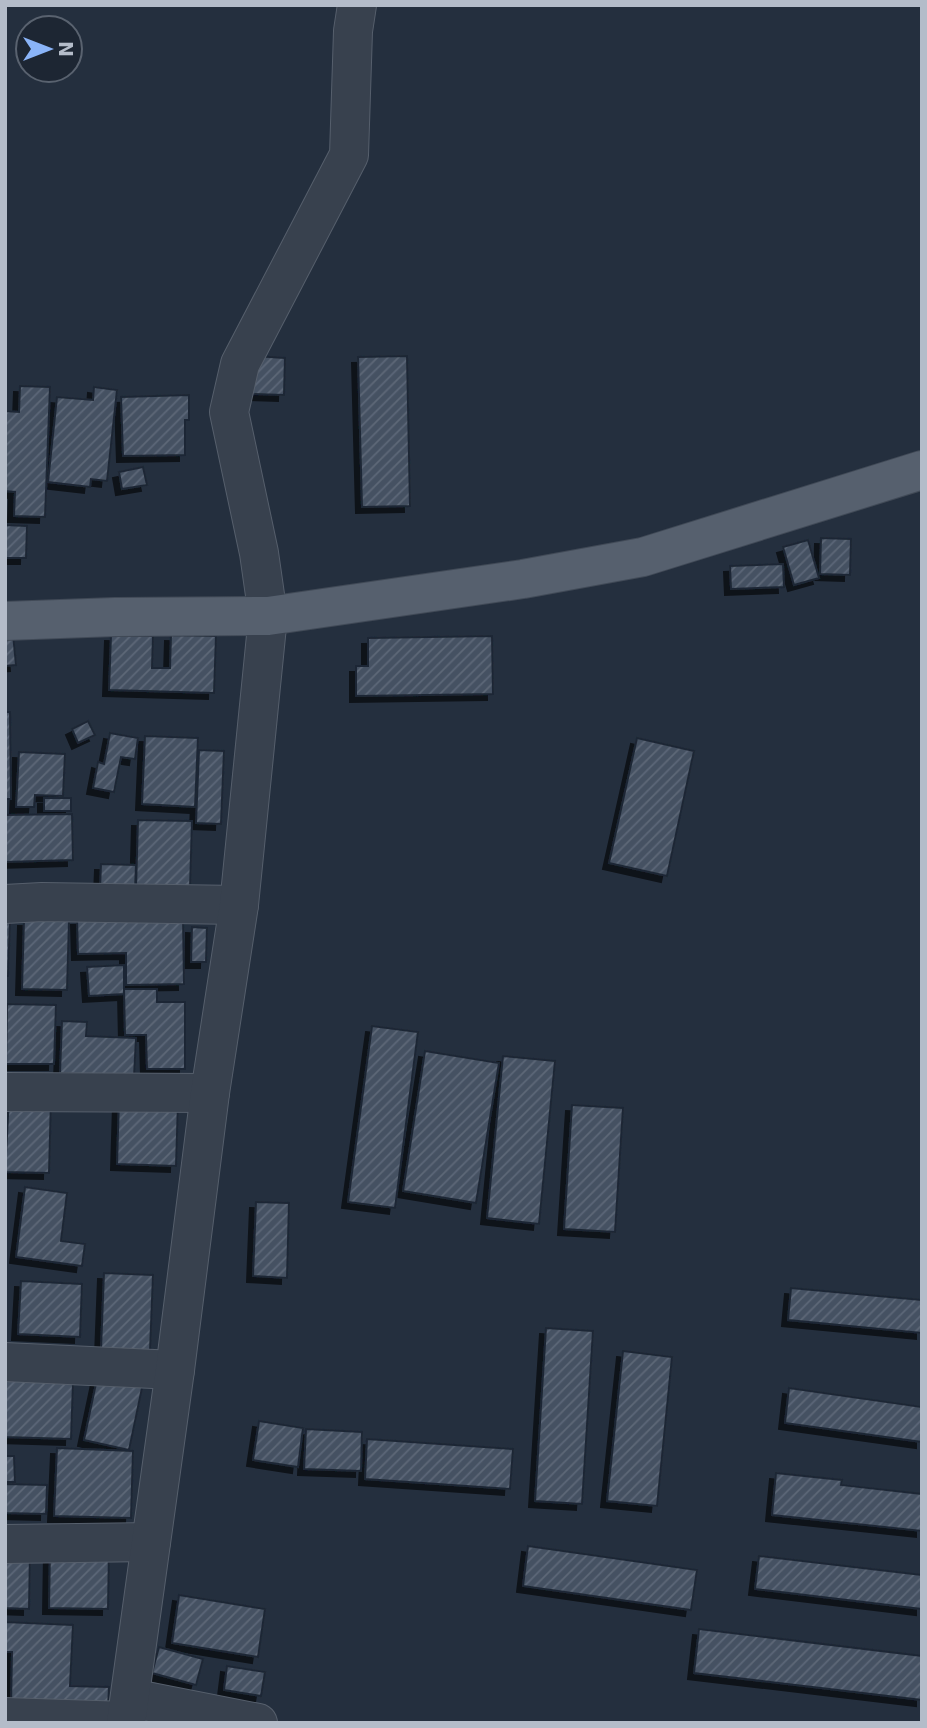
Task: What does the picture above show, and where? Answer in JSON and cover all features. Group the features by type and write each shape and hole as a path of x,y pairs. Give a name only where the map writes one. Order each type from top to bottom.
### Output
{"main road":[{"path":"5,621 268,615 523,579 643,557 922,470"}],"street":[{"path":"127,1714 210,1093 239,905 268,615 259,552 229,412 240,364 349,155 353,32 357,5"},
{"path":"5,904 42,902 239,905"},
{"path":"5,1092 210,1093"},
{"path":"5,1362 175,1370"},
{"path":"5,1544 151,1542"},
{"path":"5,1717 127,1714 258,1723"}],"building":[{"path":"254,356 285,358 284,395 252,394"},
{"path":"407,356 410,506 362,507 358,357"},
{"path":"20,386 50,387 45,517 14,516 15,492 5,491 5,411 19,412"},
{"path":"94,387 117,390 107,481 91,479 90,487 48,482 57,397 93,400"},
{"path":"189,395 189,420 185,420 185,455 123,456 121,397"},
{"path":"143,467 147,485 122,489 119,472"},
{"path":"5,525 27,526 26,558 5,558"},
{"path":"821,538 851,539 850,575 820,574"},
{"path":"808,540 819,578 794,585 783,547"},
{"path":"783,564 784,587 731,589 730,566"},
{"path":"13,634 16,665 5,666 5,635"},
{"path":"111,635 153,636 152,668 170,668 171,635 216,636 214,693 109,690"},
{"path":"492,636 493,694 356,696 356,666 368,666 368,638"},
{"path":"5,712 10,712 11,799 5,799"},
{"path":"88,721 95,735 78,743 72,729"},
{"path":"110,733 138,738 135,759 121,757 114,792 93,788 98,762 104,764"},
{"path":"145,736 198,738 195,807 142,804"},
{"path":"637,738 694,751 667,876 609,863"},
{"path":"199,750 224,751 221,824 196,823"},
{"path":"19,752 65,754 63,796 35,795 34,807 16,807"},
{"path":"44,798 71,798 71,811 44,811"},
{"path":"72,814 73,860 5,862 5,815"},
{"path":"138,820 192,821 190,889 136,888"},
{"path":"101,864 136,865 135,890 100,889"},
{"path":"183,917 184,984 126,985 126,953 78,954 77,919"},
{"path":"5,919 10,919 8,976 5,976"},
{"path":"24,920 69,921 67,990 22,989"},
{"path":"192,927 207,928 206,962 191,962"},
{"path":"124,965 124,994 89,996 87,967"},
{"path":"124,989 157,989 157,1002 185,1002 185,1069 147,1069 146,1035 125,1035"},
{"path":"7,1004 56,1005 54,1064 6,1064"},
{"path":"62,1021 87,1022 86,1036 136,1038 134,1077 60,1073"},
{"path":"372,1026 418,1032 395,1208 348,1202"},
{"path":"425,1051 499,1063 476,1203 403,1191"},
{"path":"503,1056 555,1061 539,1224 487,1218"},
{"path":"9,1098 51,1099 49,1173 5,1172"},
{"path":"119,1100 178,1102 176,1166 117,1164"},
{"path":"572,1105 623,1108 615,1232 564,1229"},
{"path":"25,1187 67,1193 61,1241 85,1244 82,1266 16,1257"},
{"path":"256,1202 289,1203 287,1278 253,1276"},
{"path":"104,1273 153,1275 150,1351 101,1349"},
{"path":"21,1281 82,1284 80,1337 18,1334"},
{"path":"791,1288 922,1300 922,1333 788,1320"},
{"path":"546,1328 593,1331 582,1504 535,1501"},
{"path":"623,1351 672,1357 657,1506 607,1501"},
{"path":"98,1374 143,1383 129,1450 84,1440"},
{"path":"5,1380 73,1383 71,1439 5,1437"},
{"path":"789,1388 922,1407 922,1442 785,1423"},
{"path":"259,1421 303,1428 298,1467 253,1460"},
{"path":"306,1429 362,1432 361,1471 304,1469"},
{"path":"367,1439 513,1449 510,1489 365,1479"},
{"path":"57,1448 133,1451 131,1518 54,1516"},
{"path":"5,1456 14,1456 15,1482 5,1482"},
{"path":"776,1473 842,1480 841,1485 922,1494 922,1531 772,1515"},
{"path":"5,1484 47,1485 46,1514 5,1513"},
{"path":"528,1546 697,1570 691,1610 523,1586"},
{"path":"50,1549 109,1550 108,1609 49,1608"},
{"path":"5,1551 30,1552 29,1609 5,1608"},
{"path":"759,1556 922,1575 922,1609 755,1589"},
{"path":"179,1595 265,1609 258,1657 172,1643"},
{"path":"5,1622 73,1625 70,1686 109,1687 108,1709 11,1706 12,1652 5,1652"},
{"path":"699,1629 922,1656 922,1700 694,1673"},
{"path":"159,1647 203,1659 196,1685 152,1673"},
{"path":"227,1666 265,1672 261,1696 224,1690"}]}
